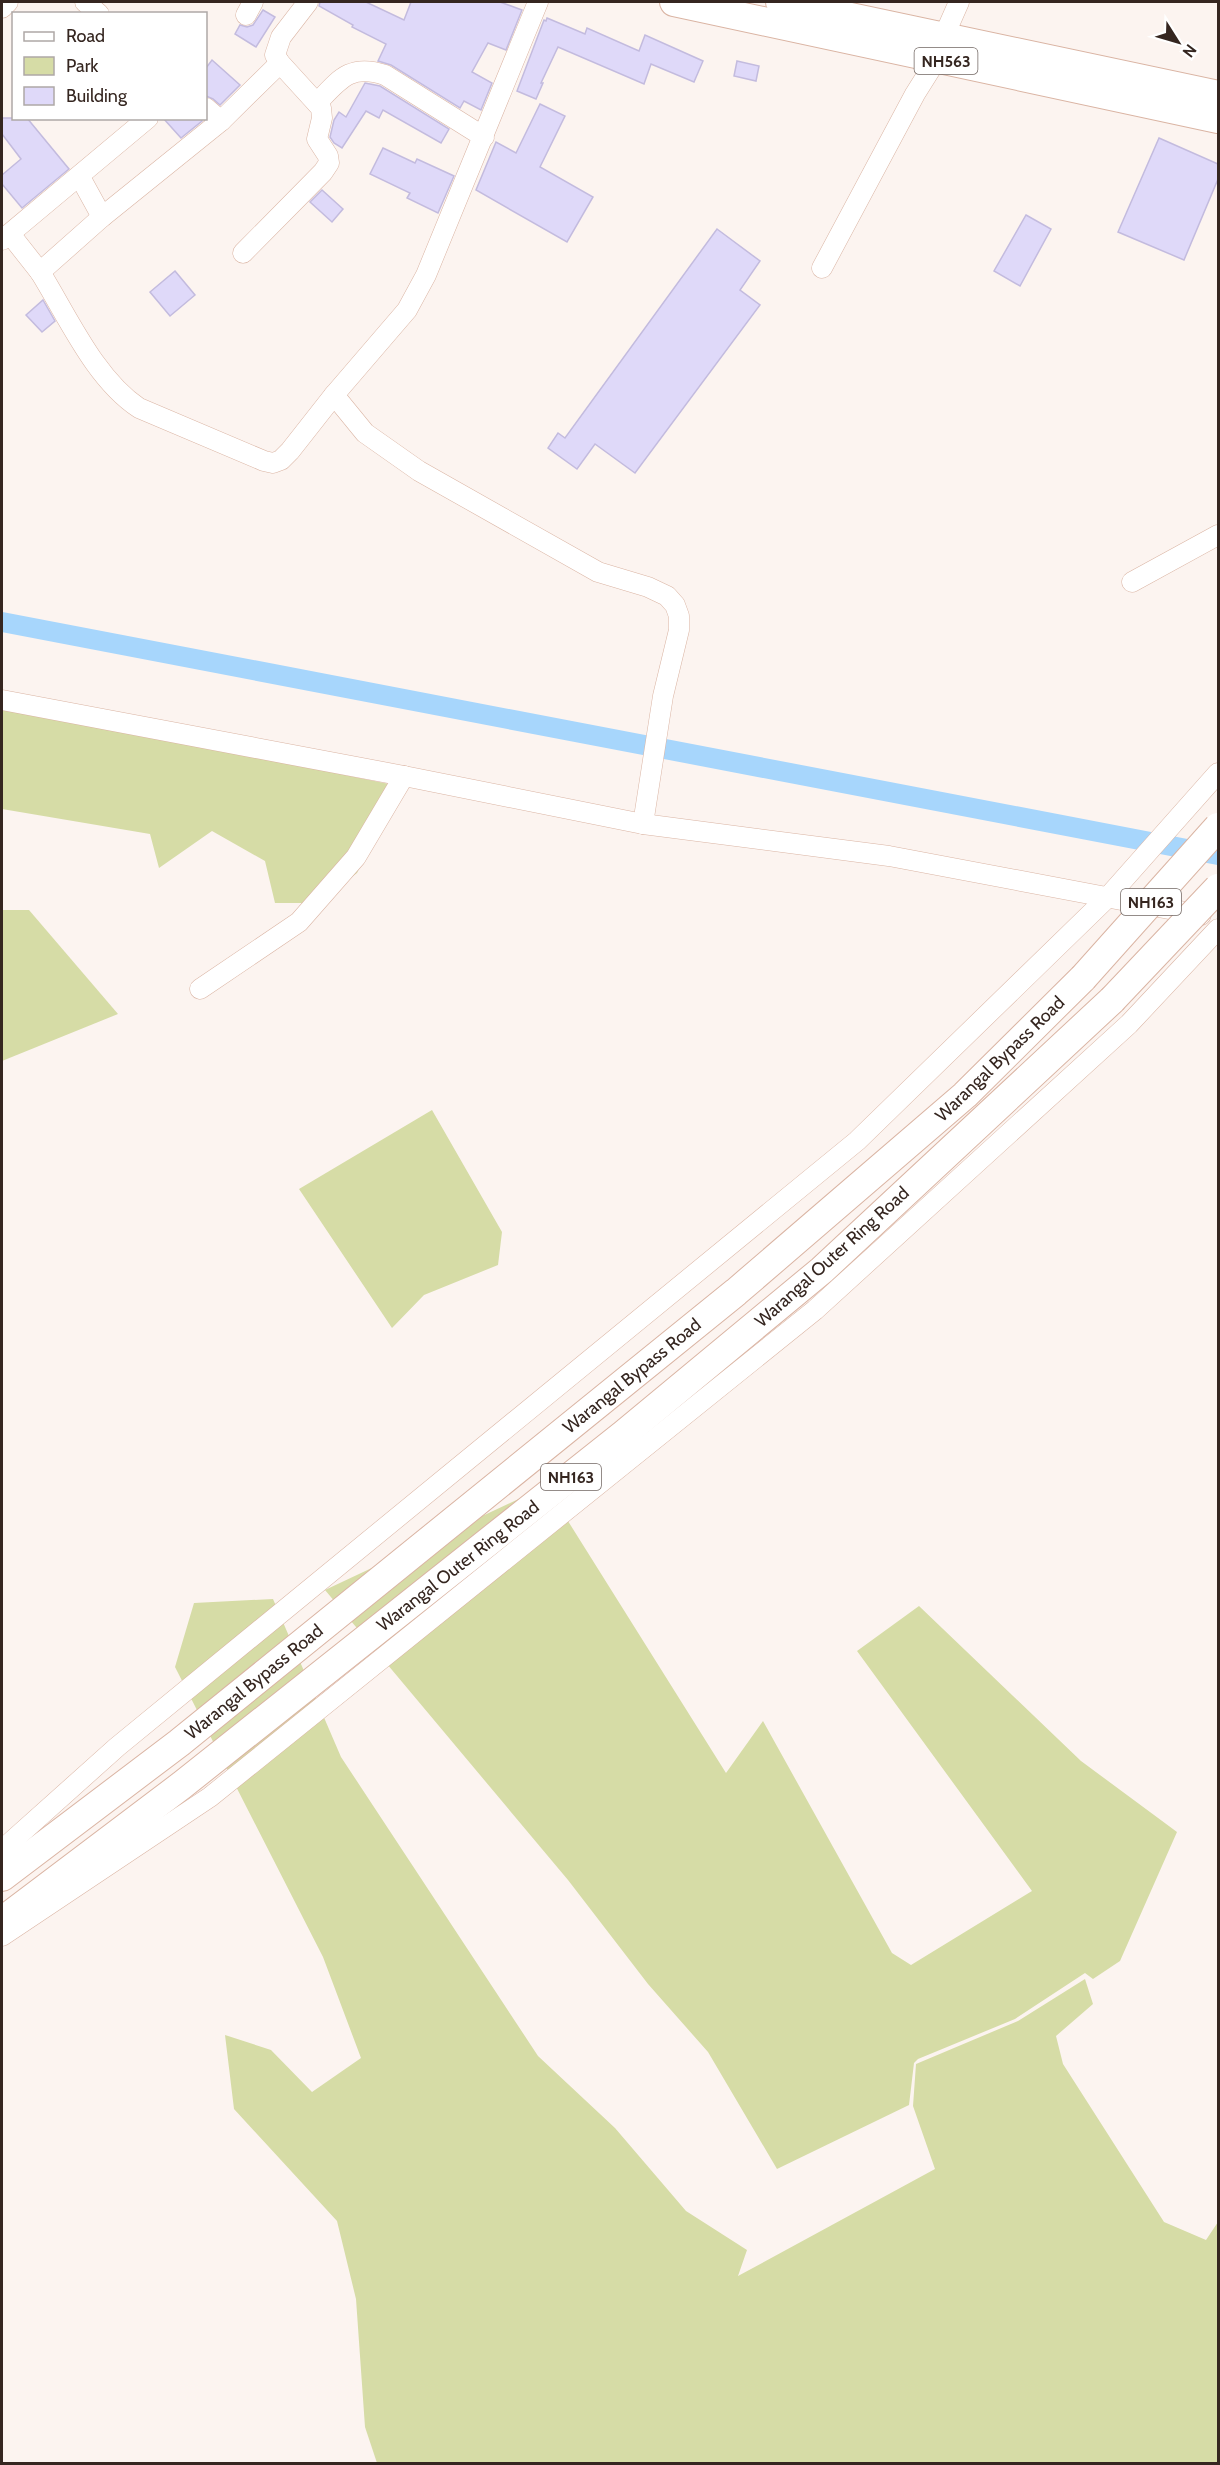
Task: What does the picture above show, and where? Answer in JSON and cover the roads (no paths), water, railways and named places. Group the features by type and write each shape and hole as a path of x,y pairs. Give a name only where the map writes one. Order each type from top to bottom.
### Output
{"highway":[{"name":"NH563","path":"674,2 1218,95"},
{"name":"NH563","path":"780,2 941,47 1218,119"},
{"name":"Warangal Bypass Road","path":"2,1877 179,1743 736,1292 965,1095 1083,978 1218,826"},
{"name":"Warangal Outer Ring Road","path":"2,1921 182,1785 624,1434 822,1270 1112,1000 1218,888"}],"street":[{"path":"2,8 8,2"},
{"path":"85,2 97,12"},
{"path":"243,253 328,168 330,160 317,139 322,113 317,103 279,63 275,55 276,47 308,2"},
{"path":"146,120 6,237 40,272 106,380 123,398 164,419 273,463 281,460 290,451 333,395 407,310 426,275 537,2"},
{"path":"822,268 941,47 959,2"},
{"path":"40,272 102,217 221,121 279,63"},
{"path":"317,103 341,78 353,72 371,70 385,75 484,137"},
{"path":"207,109 221,121"},
{"path":"80,177 102,217"},
{"path":"333,395 365,433 419,471 598,572 648,587 667,596 675,605 679,616 679,630 663,696 643,824"},
{"path":"1132,582 1218,535"},
{"path":"2,700 643,824 889,856 1218,919"},
{"path":"2,1850 117,1747 857,1141 1108,897 1218,773"},
{"path":"200,989 298,922 356,857 404,776"},
{"path":"2,1936 210,1797 815,1310 1128,1024 1218,929"}],"waterway":[{"path":"2,622 1218,855"}]}
